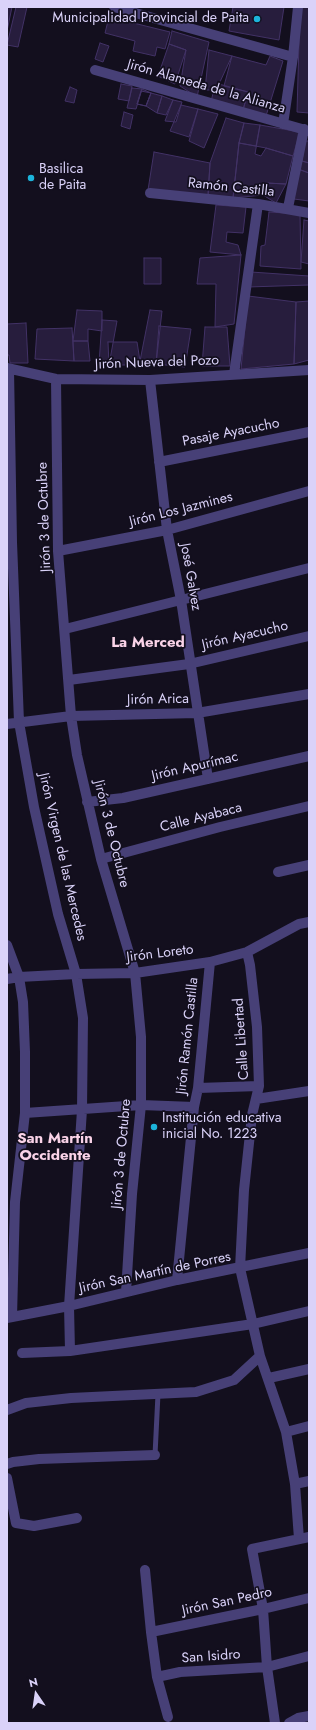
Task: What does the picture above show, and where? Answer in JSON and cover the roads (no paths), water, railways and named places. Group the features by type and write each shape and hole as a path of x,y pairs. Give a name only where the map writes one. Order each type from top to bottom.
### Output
{"street":[{"path":"114,7 293,57"},
{"path":"283,124 293,57 298,7"},
{"name":"Jirón Alameda de la Alianza","path":"95,70 306,130"},
{"path":"288,208 306,130"},
{"name":"Ramón Castilla","path":"150,193 258,204 288,208 309,213"},
{"path":"234,374 258,204"},
{"name":"Jirón Nueva del Pozo","path":"8,369 56,380 150,380 309,370"},
{"name":"Jirón Virgen de las Mercedes","path":"8,369 9,502 19,722 34,807 58,914 76,974 83,1018 82,1110 70,1306 70,1351"},
{"name":"Jirón 3 de Octubre","path":"56,380 58,551 71,716 77,755 101,859 135,973 141,1038 141,1105 132,1194 126,1292"},
{"name":"José Galvez","path":"150,380 167,530 181,600 208,779"},
{"name":"Pasaje Ayacucho","path":"159,462 309,432"},
{"name":"Jirón Los Jazmines","path":"58,551 167,530 309,491"},
{"path":"65,629 309,568"},
{"name":"Jirón Ayacucho","path":"69,680 190,664 309,636"},
{"name":"Jirón Arica","path":"7,724 71,716 197,713 309,694"},
{"name":"Jirón Apurímac","path":"87,802 123,798 309,756"},
{"name":"Calle Ayabaca","path":"101,859 220,827 309,806"},
{"path":"278,872 309,865"},
{"name":"Jirón Loreto","path":"7,980 19,977 135,973 210,962 247,952 299,924 309,922"},
{"path":"7,945 19,977 24,1020 25,1113 15,1202 9,1318"},
{"name":"Calle Libertad","path":"247,952 257,1027 259,1086 252,1116 245,1183 240,1268 260,1356 269,1378 286,1432 304,1538"},
{"name":"Jirón Ramón Castilla","path":"177,1280 210,962"},
{"path":"198,1088 259,1086"},
{"path":"256,1099 309,1091"},
{"path":"25,1113 141,1105 194,1107"},
{"name":"Jirón San Martín de Porres","path":"9,1318 70,1306 177,1280 309,1253"},
{"path":"22,1354 70,1351 253,1324 309,1311"},
{"path":"7,1410 26,1403 71,1398 196,1392 234,1380 260,1356"},
{"path":"269,1378 309,1369"},
{"path":"286,1432 309,1426"},
{"path":"7,1464 38,1459 156,1455"},
{"path":"7,1478 16,1523 26,1526 34,1526 77,1518"},
{"path":"294,1484 309,1481"},
{"path":"275,1723 267,1667 263,1609 252,1549 304,1538"},
{"path":"145,1570 150,1632 157,1677 168,1717"},
{"name":"Jirón San Pedro","path":"150,1632 309,1598"},
{"name":"San Isidro","path":"157,1677 180,1672 267,1667 309,1656"},
{"path":"289,1723 298,1718 309,1716"}],"lane":[{"path":"156,1455 158,1394"}],"place":[{"name":"Municipalidad Provincial de Paita","path":"257,19"},
{"name":"Basilica de Paita","path":"31,178"},
{"name":"Institución educativa inicial No. 1223","path":"154,1127"}],"district":[{"name":"La Merced","path":"148,643"},
{"name":"San Martín Occidente","path":"55,1148"}]}
